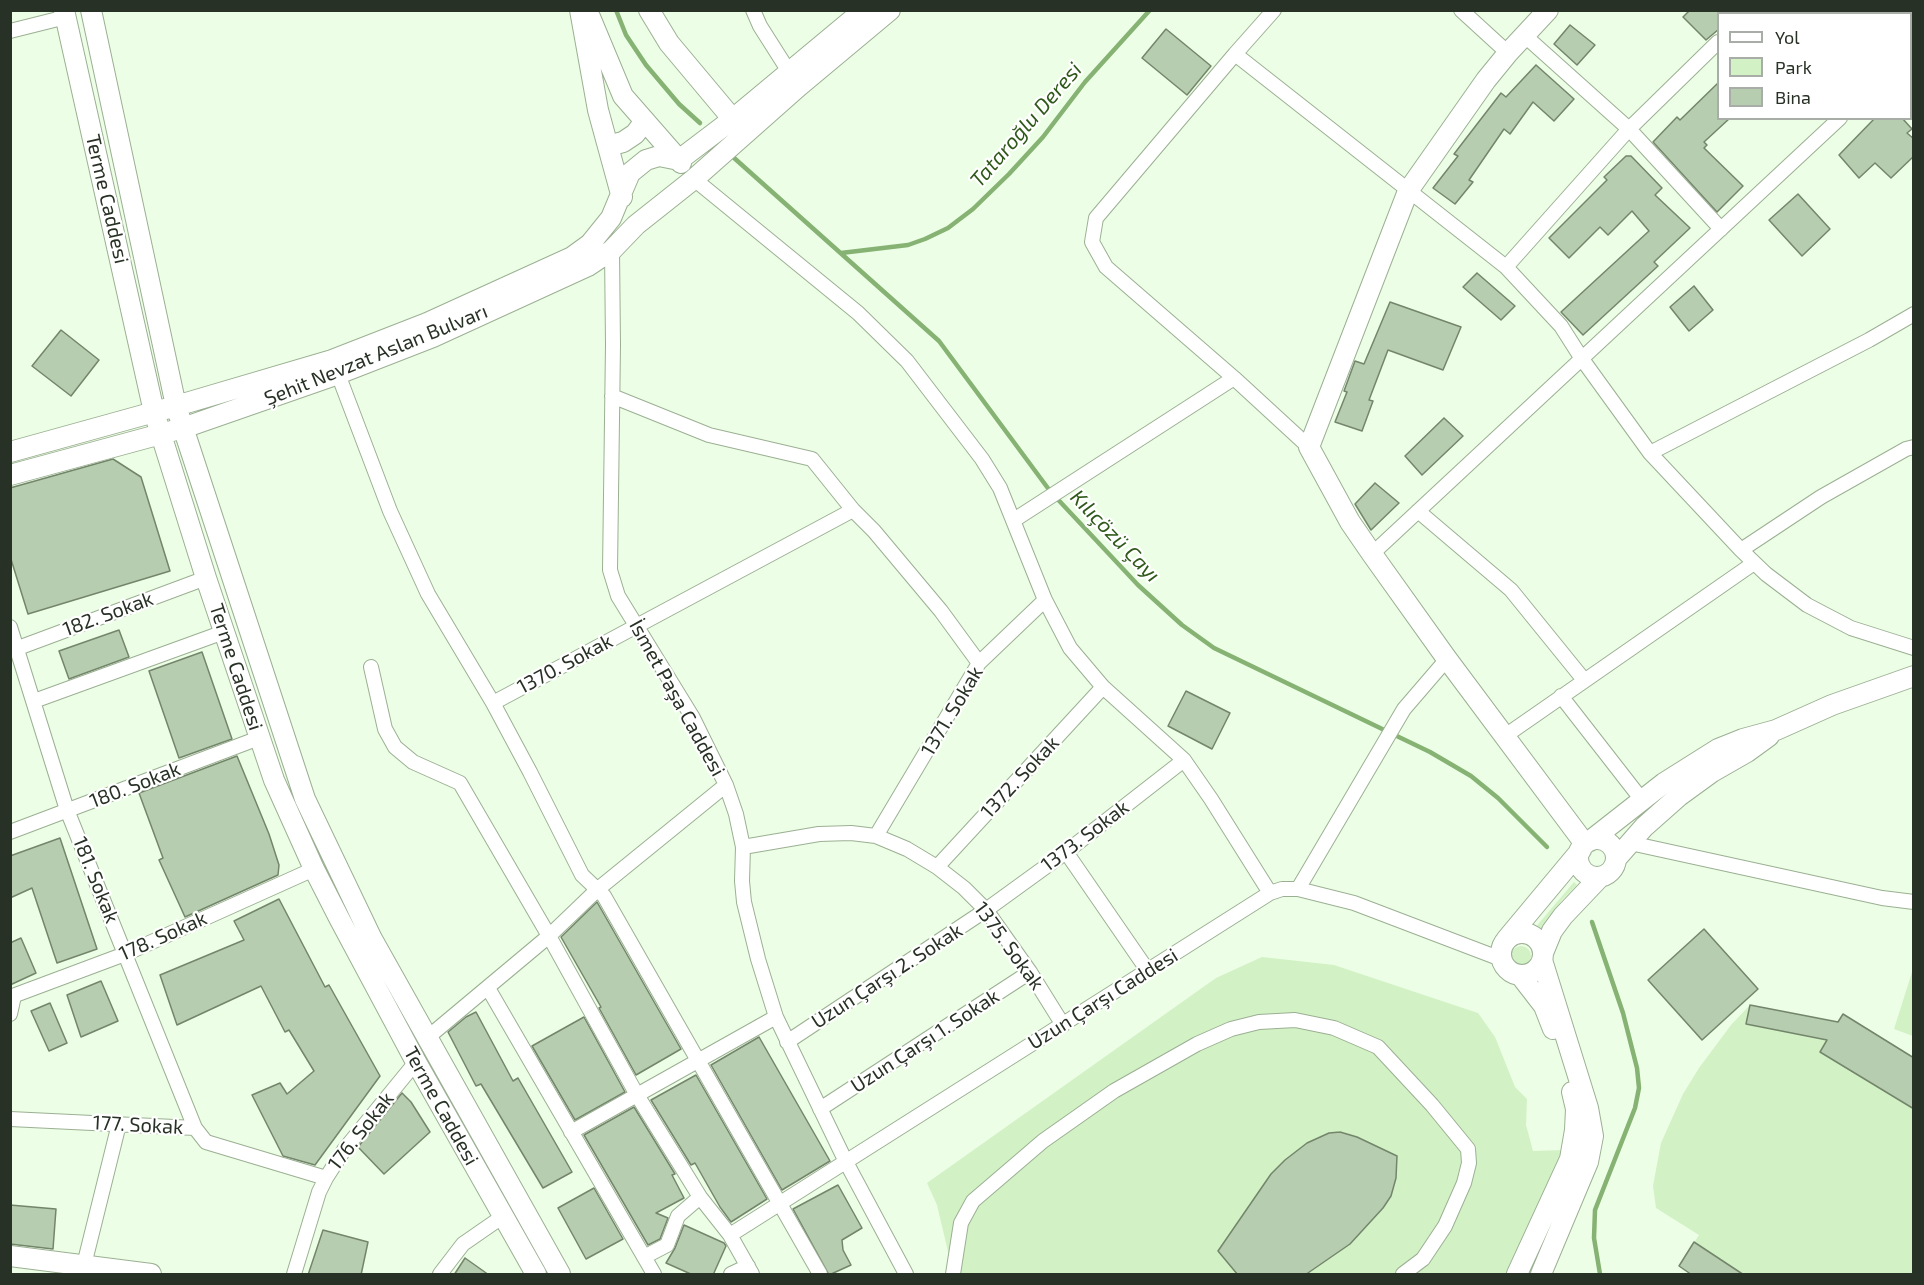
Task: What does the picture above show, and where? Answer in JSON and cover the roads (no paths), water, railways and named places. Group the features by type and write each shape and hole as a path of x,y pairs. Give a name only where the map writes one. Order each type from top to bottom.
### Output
{"main road":[{"name":"Terme Caddesi","path":"91,10 177,406 305,799 359,913 560,1275"},
{"path":"580,10 598,110 621,194 636,225"},
{"path":"587,10 623,96 645,122 686,155 700,173"},
{"path":"648,10 669,43 739,126"},
{"path":"794,80 864,10"},
{"path":"686,155 739,126 794,80 890,10"},
{"path":"1548,10 1508,53 1448,132 1408,191 1309,447 1350,522 1372,554 1585,845"},
{"name":"Terme Caddesi","path":"65,14 154,412 259,738 287,811 314,870 416,1062 536,1275"},
{"path":"598,110 612,100 623,96"},
{"path":"608,146 622,142 635,134 645,122"},
{"name":"Şehit Nevzat Aslan Bulvarı","path":"10,475 183,428 338,374 433,337 588,266 612,250 636,225 700,173 739,126"},
{"name":"Şehit Nevzat Aslan Bulvarı","path":"10,452 332,360 427,323 572,257 601,232 611,218 630,173 646,160 659,156 686,155"},
{"path":"1517,1275 1570,1159 1576,1109 1554,1029 1544,1006 1520,975 1507,970 1503,950 1585,845 1689,766 1718,749 1743,739 1776,730 1832,705 1914,676"},
{"path":"1520,975 1534,972 1552,931 1600,877 1611,871 1616,859 1644,826 1712,772 1747,752 1776,730"},
{"path":"1585,845 1602,840 1608,843 1616,859"},
{"path":"1585,845 1579,860 1584,871 1594,877 1600,877"},
{"path":"1503,950 1516,934 1528,934 1538,942 1588,1108 1593,1136 1588,1162 1541,1275"},
{"path":"10,1256 151,1275"}],"street":[{"path":"753,10 760,26 794,80"},
{"path":"1274,10 1096,218 1092,242 1106,267 1234,378 1309,447"},
{"path":"1461,10 1508,53"},
{"path":"10,31 65,14"},
{"path":"1524,35 1629,129 1721,229"},
{"path":"1506,267 1629,129 1717,44"},
{"path":"1234,54 1506,267 1561,326 1650,453 1754,563 1807,605 1851,628 1914,648"},
{"path":"1372,554 1838,120"},
{"path":"700,173 858,313 907,360 982,459 1000,488 1045,600 1070,648 1103,687 1184,760 1270,893"},
{"name":"İsmet Paşa Caddesi","path":"612,250 610,570 618,596 697,726 726,785 736,814 743,847 744,902 776,1017 846,1162 906,1275"},
{"path":"1650,453 1869,340 1914,314"},
{"path":"338,374 390,511 428,594 493,703 582,875 604,896 820,1275"},
{"path":"1014,519 1234,378"},
{"path":"612,396 709,435 812,459 940,611 979,663"},
{"path":"1741,550 1821,497 1906,449 1914,447"},
{"name":"1370. Sokak","path":"493,703 853,510"},
{"path":"1418,511 1511,590 1584,680"},
{"path":"1505,736 1754,563"},
{"name":"182. Sokak","path":"14,649 206,578"},
{"name":"1371. Sokak","path":"876,836 979,663 1045,600"},
{"name":"181. Sokak","path":"10,627 14,649 34,701 67,810 195,1128"},
{"path":"34,701 224,632"},
{"path":"1298,889 1404,709 1447,659"},
{"path":"370,667 385,729 395,747 413,762 460,783 549,936 637,1095 700,1197 730,1235 750,1270 731,1275"},
{"name":"1372. Sokak","path":"937,867 1103,687"},
{"path":"1561,696 1642,800"},
{"name":"180. Sokak","path":"10,832 259,738"},
{"name":"1373. Sokak","path":"986,910 1066,852 1184,760"},
{"path":"427,1038 549,936 598,889 726,785"},
{"name":"1375. Sokak","path":"743,847 819,834 851,833 876,836 907,849 937,867 964,888 986,910 1030,972 1063,1025"},
{"path":"1630,843 1882,898 1914,902"},
{"path":"1066,852 1148,971"},
{"name":"178. Sokak","path":"12,997 125,954 314,870"},
{"name":"Uzun Çarşı Caddesi","path":"730,1235 1270,893 1282,889 1298,889 1354,903 1457,944 1503,950"},
{"name":"Uzun Çarşı 2. Sokak","path":"787,1042 986,910"},
{"name":"Uzun Çarşı 1. Sokak","path":"820,1109 1030,972"},
{"path":"488,988 654,1275"},
{"path":"10,1014 12,997"},
{"path":"571,1132 776,1017"},
{"path":"952,1275 961,1223 973,1201 1042,1141 1114,1091 1197,1044 1231,1029 1259,1022 1295,1020 1334,1028 1378,1047 1432,1105 1468,1149 1469,1163 1464,1183 1445,1226 1424,1259 1403,1275"},
{"name":"176. Sokak","path":"294,1275 319,1192 326,1178 344,1150 416,1062"},
{"name":"177. Sokak","path":"10,1119 195,1128 206,1142 326,1178"},
{"path":"84,1265 119,1124"},
{"path":"644,1257 667,1245 678,1216 700,1197"},
{"path":"440,1275 463,1244 502,1217"}],"waterway":[{"name":"Kılıçözü Çayı","path":"616,10 626,35 646,65 679,104 700,123"},
{"name":"Tataroğlu Deresi","path":"841,253 908,245 948,228 973,209 1043,137 1085,82 1150,10"},
{"name":"Kılıçözü Çayı","path":"733,157 939,341 1050,491 1138,585 1182,625 1214,648 1430,752 1471,776 1498,798 1547,847"},
{"path":"1592,922 1623,1013 1637,1068 1639,1088 1635,1108 1595,1210 1594,1238 1600,1274"}]}
